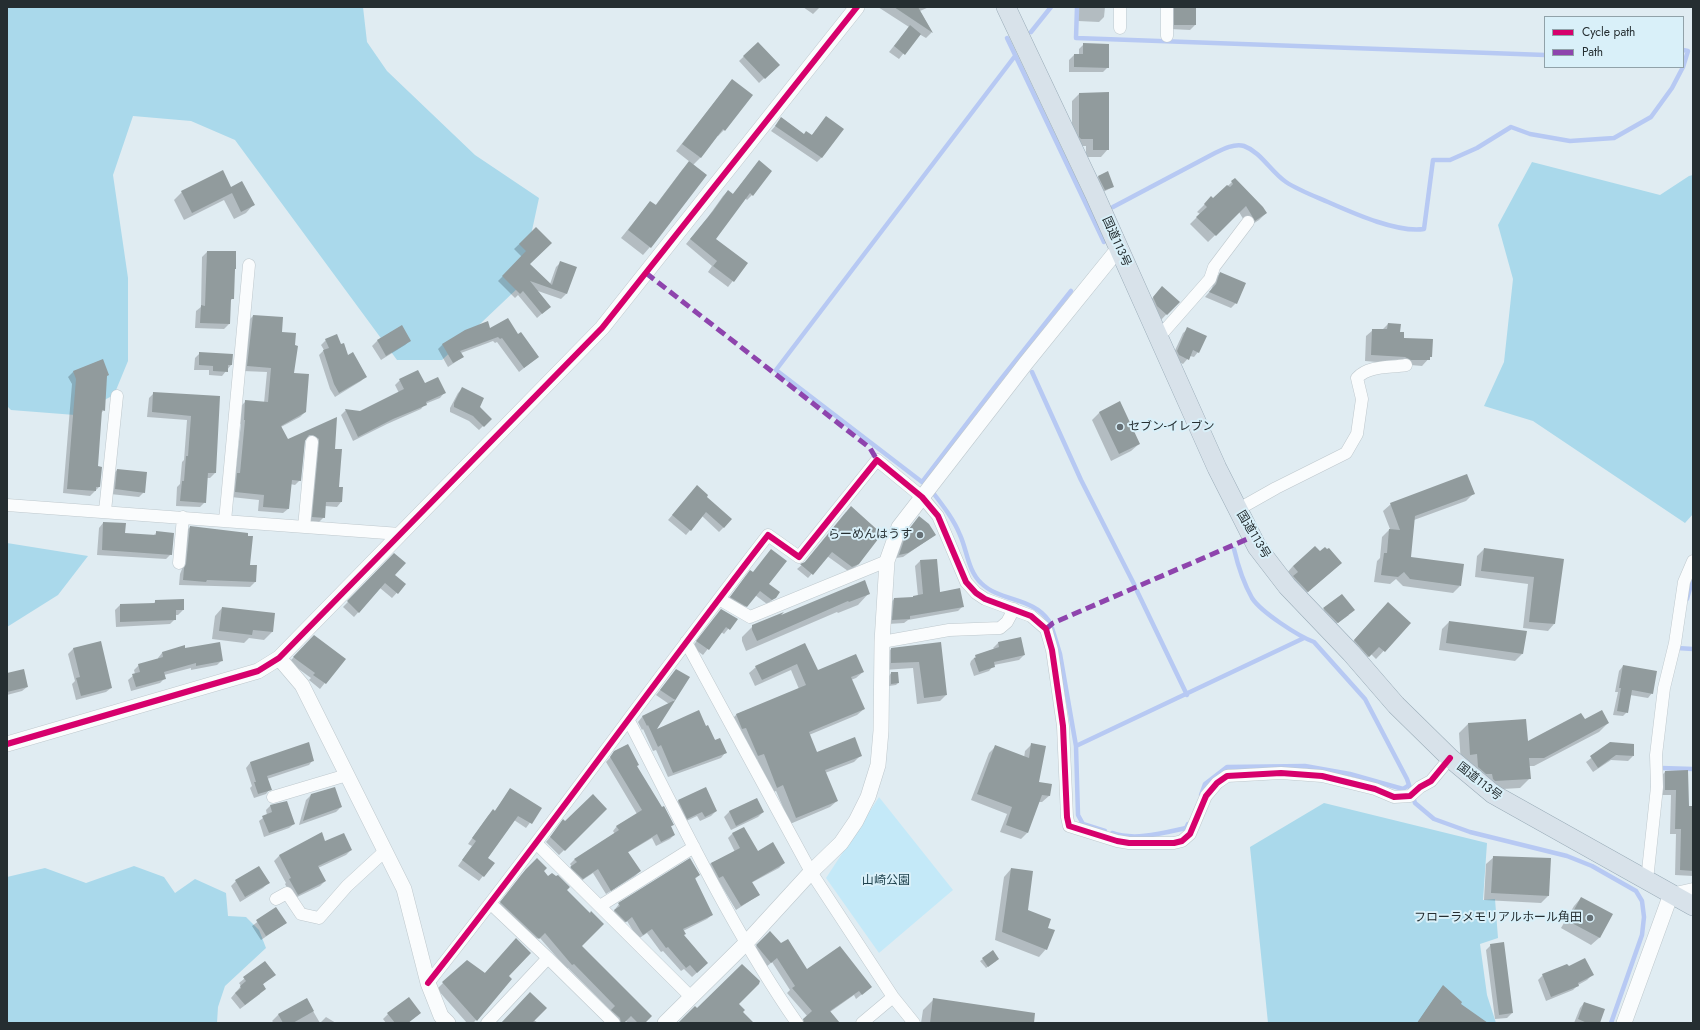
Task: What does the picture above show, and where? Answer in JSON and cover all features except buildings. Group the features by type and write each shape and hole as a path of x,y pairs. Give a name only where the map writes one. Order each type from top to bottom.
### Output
{"highway":[{"name":"国道113号","path":"1006,7 1095,195 1191,411 1237,510 1257,547 1287,586 1352,653 1396,705 1450,758 1493,794 1693,906"}],"street":[{"path":"7,744 258,671 279,658 602,328 857,7"},
{"path":"1120,7 1120,28"},
{"path":"1167,7 1167,36"},
{"path":"1159,337 1210,279 1214,266 1248,222"},
{"path":"666,1023 746,943 811,872 841,843 856,821 868,797 878,765 881,731 882,642 887,561 899,527 1026,363 1119,248"},
{"path":"225,521 249,265"},
{"path":"1237,510 1276,488 1346,454 1357,434 1362,399 1357,378 1363,372 1377,368 1406,365"},
{"path":"105,512 117,396"},
{"path":"304,527 312,442"},
{"path":"428,983 491,904 629,721 686,642 768,535 798,557 877,460 922,497 938,516 966,582 976,593 985,599 1031,616 1046,629 1052,650 1063,726 1067,817 1069,826 1129,843 1174,843 1182,841 1190,834 1206,796 1217,783 1227,776 1281,773 1322,776 1374,789 1394,797 1410,796 1420,787 1431,781 1450,758"},
{"path":"7,505 400,534"},
{"path":"179,563 183,517"},
{"path":"719,599 750,618 887,561"},
{"path":"1647,880 1657,787 1656,755 1664,688 1675,643 1684,582 1693,561"},
{"path":"882,642 949,630 1000,628 1007,622 1014,609"},
{"path":"686,642 811,872 893,997 914,1023"},
{"path":"279,658 302,685 404,889 428,983 441,1021"},
{"path":"629,721 694,847 746,943 769,982 797,1023"},
{"path":"273,797 347,775"},
{"path":"536,844 691,997"},
{"path":"600,906 694,847"},
{"path":"276,899 287,893 301,914 319,918 347,886 385,851"},
{"path":"1624,1023 1671,894 1693,889"},
{"path":"491,904 614,1023"},
{"path":"487,1023 548,958"},
{"path":"862,1023 893,997"}],"green space":[{"name":"山崎公園","path":"879,797 953,890 879,953 826,878"}],"shaded area":[{"path":"7,7 363,7 367,42 387,71 475,155 539,198 520,286 442,360 397,360 235,140 191,121 133,116 113,175 128,278 128,361 114,395 75,415 11,410 7,406"},
{"path":"1532,162 1660,195 1689,176 1693,175 1693,514 1685,523 1533,421 1484,406 1504,362 1513,279 1498,225"},
{"path":"7,543 88,556 58,595 7,627"},
{"path":"1324,803 1487,843 1483,900 1495,899 1498,938 1480,944 1487,995 1496,1023 1268,1023 1250,847"},
{"path":"134,866 164,877 175,893 195,879 226,893 228,916 246,917 259,930 266,948 225,986 218,1007 217,1023 7,1023 7,877 45,868 86,883"}],"waterway":[{"path":"1031,32 1051,7"},
{"path":"1077,7 1076,38 1544,55"},
{"path":"1007,38 1104,242"},
{"path":"1684,50 1688,51 1684,64"},
{"path":"1015,56 776,370 922,482 1071,291"},
{"path":"1113,207 1218,151 1240,145 1256,153 1281,178 1306,193 1388,225 1401,228 1424,229 1433,160 1450,160 1477,148 1511,127 1530,134 1570,141 1614,138 1651,117 1672,88 1682,68"},
{"path":"1032,372 1081,480 1135,586"},
{"path":"934,494 958,529 970,566 973,573 981,583 997,594 1025,603 1034,608 1042,613 1049,621"},
{"path":"1234,549 1243,580 1252,598 1257,604 1280,623 1299,635 1314,642 1365,699 1407,779 1415,803 1434,819 1470,832 1567,856 1592,866 1636,891 1642,901 1644,917 1642,935 1611,1023"},
{"path":"1687,599 1693,578"},
{"path":"1137,591 1187,695"},
{"path":"1052,628 1060,654 1076,746 1078,815 1083,824 1105,831"},
{"path":"1076,746 1304,638"},
{"path":"1677,648 1693,649"},
{"path":"1201,795 1205,784 1227,767 1305,766 1350,774 1403,789 1409,785"},
{"path":"1661,768 1693,769"},
{"path":"1112,833 1130,836 1149,835 1186,828 1188,824"}],"marked path":[{"path":"646,273 870,448 877,460"},
{"path":"1046,629 1053,623 1252,537"}],"cycle path":[{"path":"7,744 258,671 279,658 602,328 857,7"},
{"path":"428,983 514,872 768,535 799,557 877,460 922,497 938,516 966,582 976,593 985,599 1031,616 1046,629 1052,650 1063,726 1067,817 1069,826 1117,841 1129,843 1174,843 1182,841 1190,834 1206,796 1217,783 1227,776 1281,773 1322,776 1375,789 1394,797 1410,796 1420,787 1431,781 1450,758"}],"place":[{"name":"セブン-イレブン","path":"1120,427"},
{"name":"らーめんはうす","path":"920,535"},
{"name":"フローラメモリアルホール角田","path":"1590,918"}]}
